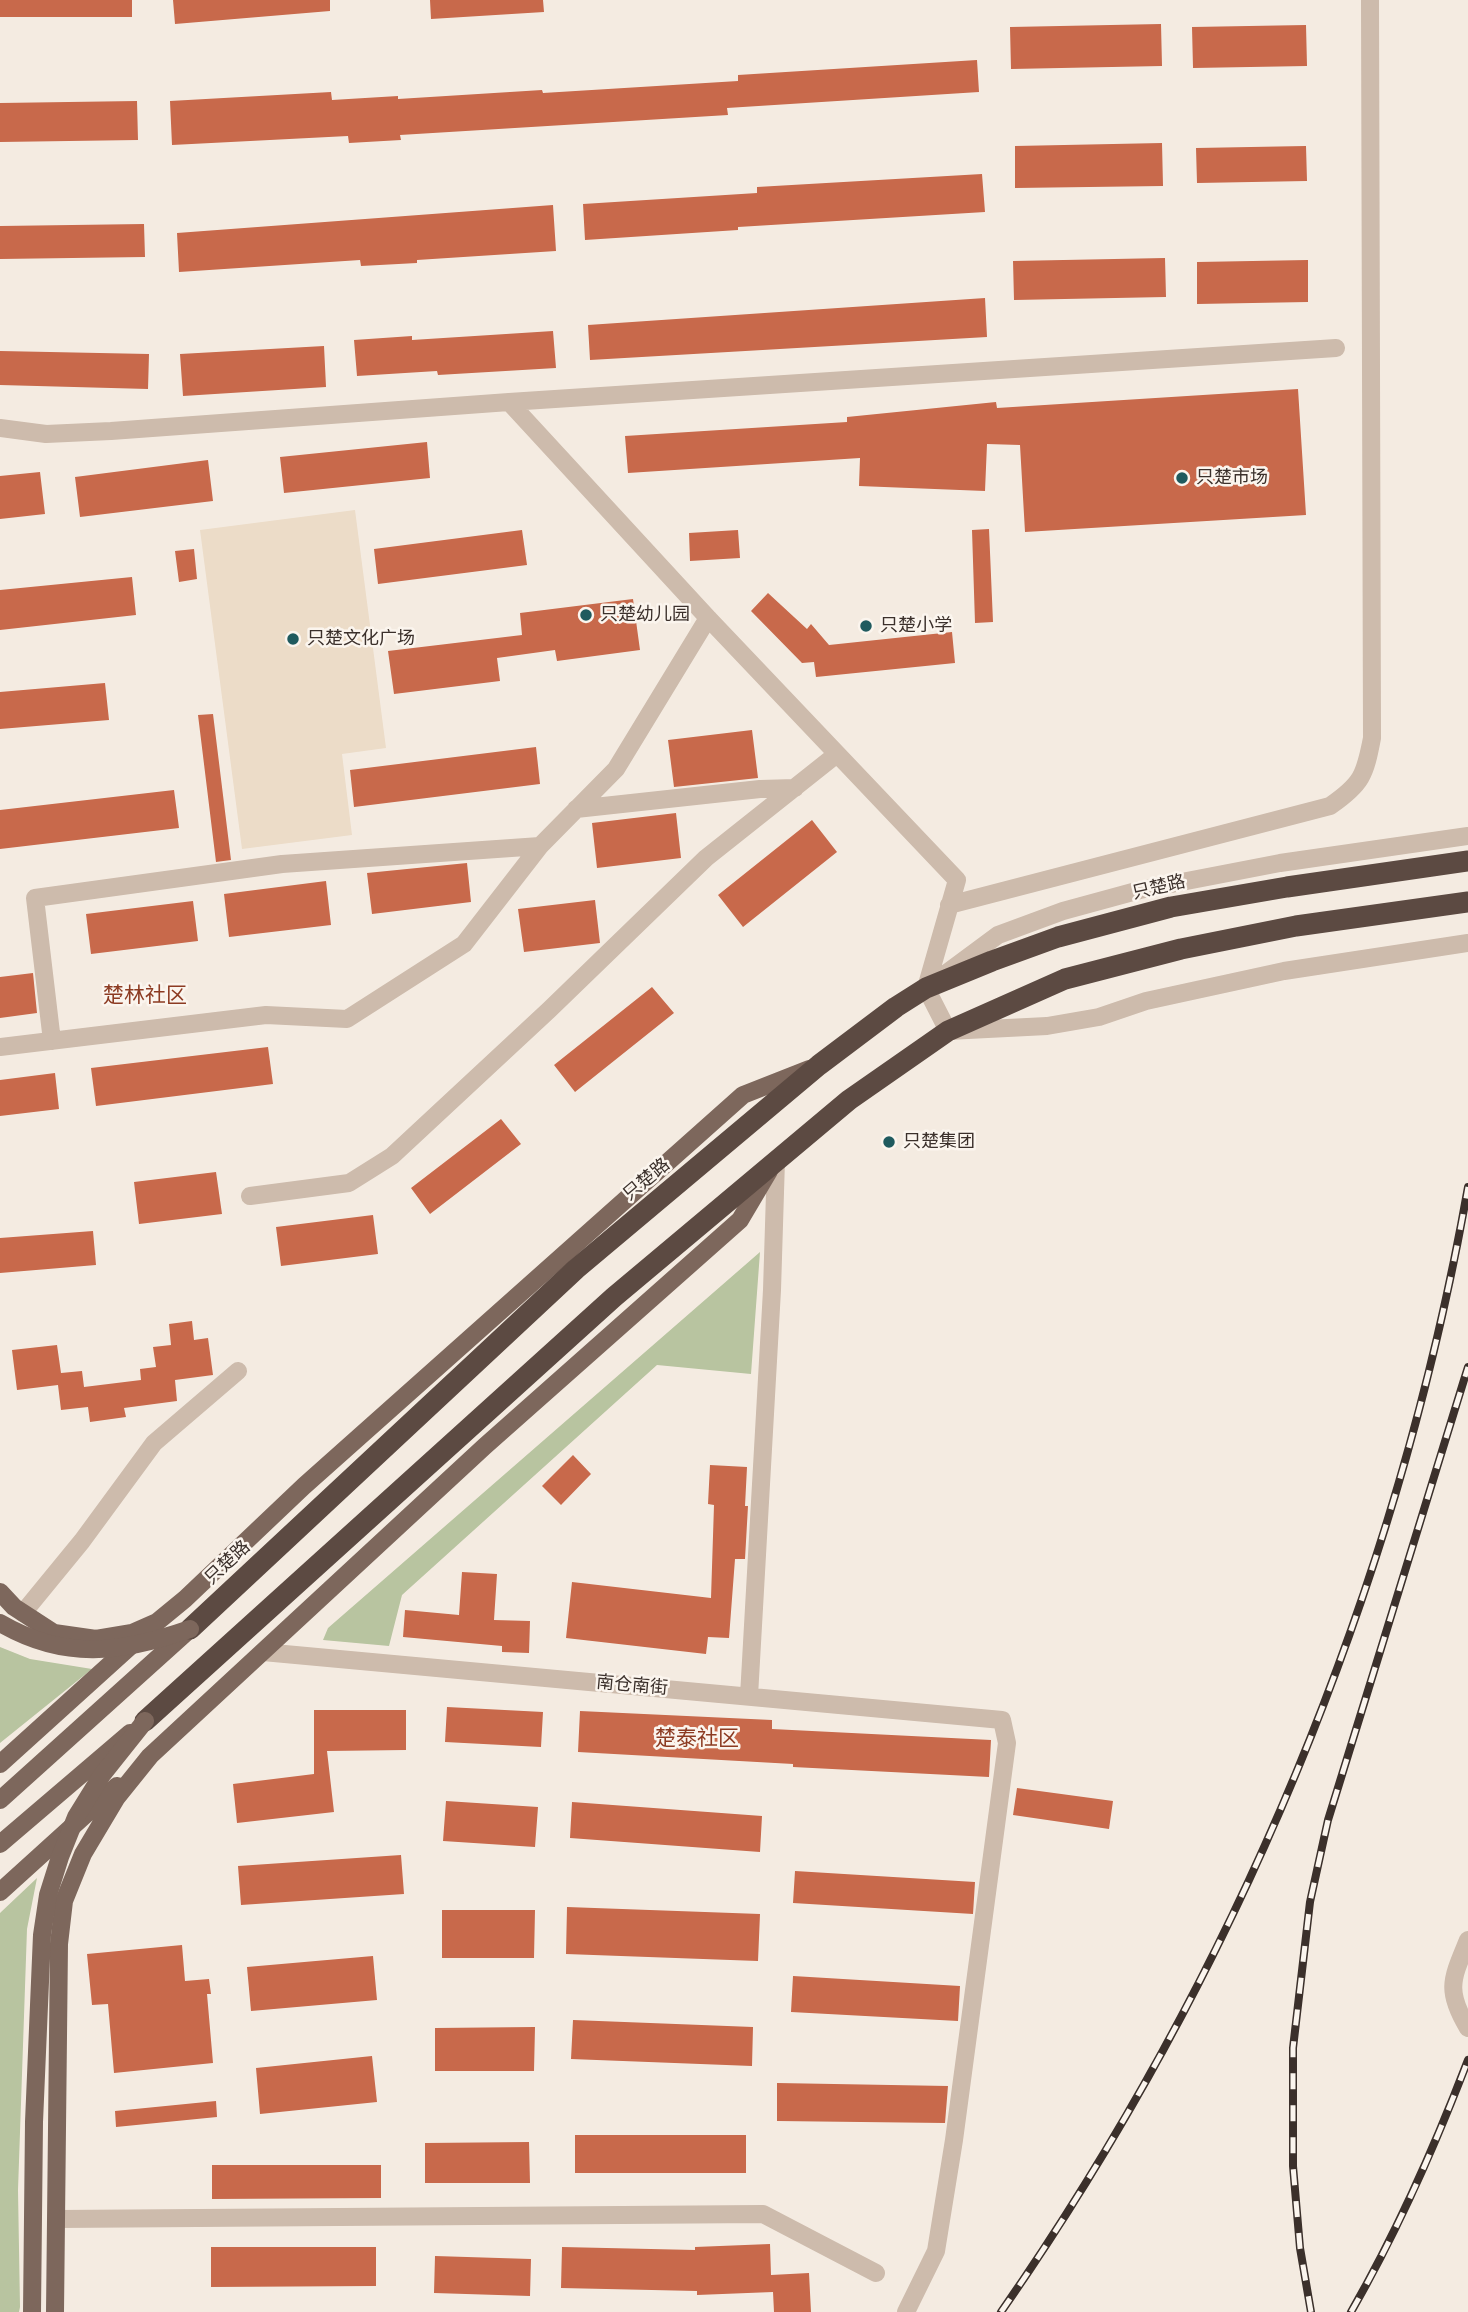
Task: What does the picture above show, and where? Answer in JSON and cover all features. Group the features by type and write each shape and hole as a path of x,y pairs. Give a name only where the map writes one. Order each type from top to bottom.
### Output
{"highway":[{"name":"只楚路","path":"190,1629 576,1269 819,1065 896,1007 926,988 1058,937 1171,907 1468,861"},
{"path":"145,1721 614,1297 849,1100 948,1031 1065,979 1181,949 1296,926 1468,902"}],"main road":[{"path":"0,1764 184,1599 304,1486 743,1095 819,1065"},
{"path":"0,1892 485,1446 740,1220 776,1160"},
{"path":"0,1591 14,1607 54,1633 96,1639 132,1633 157,1622"},
{"path":"0,1623 22,1636 66,1648 93,1650 150,1643 190,1629"},
{"name":"只楚路","path":"0,1800 190,1629"},
{"path":"0,1844 145,1721"},
{"path":"32,2312 34,2122 42,1935 48,1895 76,1817 102,1775 145,1721"},
{"path":"55,2312 59,1944 64,1901 83,1854 117,1797 150,1756"}],"street":[{"path":"949,905 1330,806 1350,793 1365,771 1372,738 1370,0"},
{"path":"0,428 46,434 98,432 509,402 1336,348"},
{"path":"509,402 708,618 957,880 926,988 948,1031 1047,1026 1284,971 1468,943"},
{"path":"0,1047 266,1015 347,1019 464,944 540,846 616,769 708,618"},
{"path":"250,1196 349,1183 392,1156 549,1010 706,858 838,754"},
{"path":"576,809 761,789 796,788"},
{"path":"926,988 998,935 1063,911 1140,890 1280,863 1468,836"},
{"path":"52,1041 35,898 282,864 540,846"},
{"path":"748,1696 772,1290 776,1160"},
{"path":"23,1613 82,1541 154,1443 238,1371"},
{"name":"南仓南街","path":"262,1652 1002,1720 1007,1743 952,2152 936,2251 906,2312"},
{"path":"1468,1940 1453,1978 1455,2006 1468,2028"},
{"path":"57,2219 763,2214 876,2273"}],"green space":[{"path":"760,1252 751,1374 657,1365 402,1595 389,1646 323,1640 328,1628"},
{"path":"0,1647 30,1659 92,1669 0,1743"},
{"path":"37,1878 27,1929 18,2190 20,2307 19,2312 0,2312 0,1913"}],"shaded area":[{"name":"只楚文化广场","path":"355,510 386,748 342,754 352,835 242,849 200,530"}],"building":[{"path":"0,0 132,0 132,17 0,17"},
{"path":"173,0 330,0 330,11 175,24"},
{"path":"430,0 543,0 544,12 431,19"},
{"path":"1161,24 1162,66 1011,69 1010,27"},
{"path":"1306,25 1307,66 1193,68 1192,27"},
{"path":"977,60 979,92 727,108 728,115 400,135 401,140 349,143 348,136 172,145 170,101 331,92 332,100 398,96 398,99 542,90 543,93 738,81 738,75"},
{"path":"137,101 138,140 0,142 0,103"},
{"path":"1162,143 1163,186 1015,188 1015,146"},
{"path":"1306,146 1307,181 1197,183 1196,148"},
{"path":"982,174 985,212 738,227 738,230 585,240 583,204 757,193 757,187"},
{"path":"553,205 556,251 417,260 417,263 361,266 360,260 179,272 177,233"},
{"path":"144,224 145,257 0,259 0,226"},
{"path":"1165,258 1166,297 1014,300 1013,261"},
{"path":"1308,260 1308,302 1197,304 1197,262"},
{"path":"985,298 987,337 590,360 588,325"},
{"path":"553,331 556,368 438,375 437,371 357,376 354,340 412,336 412,340"},
{"path":"324,346 326,387 183,396 180,354"},
{"path":"0,351 149,354 148,389 0,385"},
{"path":"1298,389 1306,515 1025,532 1020,445 987,444 985,491 859,486 860,458 628,473 625,436 847,422 847,417 996,402 997,408"},
{"path":"427,442 430,478 284,493 280,457"},
{"path":"208,460 213,501 80,517 75,477"},
{"path":"40,472 45,514 0,519 0,476"},
{"path":"989,529 993,622 975,623 972,530"},
{"path":"522,530 527,565 378,584 374,549"},
{"path":"738,530 740,558 690,561 689,533"},
{"path":"194,549 197,579 179,582 175,551"},
{"path":"132,577 136,615 0,630 0,590"},
{"path":"768,593 807,629 811,624 829,645 952,632 955,663 816,677 814,662 802,663 751,611"},
{"path":"633,599 640,650 557,661 555,650 497,658 500,681 394,694 388,651 522,635 520,613"},
{"path":"105,683 109,720 0,729 0,692"},
{"path":"213,714 231,860 216,862 198,715"},
{"path":"752,730 758,778 674,787 668,740"},
{"path":"536,747 540,784 354,807 350,770"},
{"path":"174,790 179,828 0,849 0,810"},
{"path":"676,813 681,858 597,868 592,823"},
{"path":"812,820 837,852 743,927 718,895"},
{"path":"467,863 471,902 372,914 367,873"},
{"path":"326,881 331,925 229,937 224,894"},
{"path":"595,900 600,943 524,952 518,909"},
{"path":"193,901 198,941 91,954 86,914"},
{"path":"33,973 37,1013 0,1018 0,977"},
{"path":"652,987 674,1013 575,1092 554,1065"},
{"path":"268,1047 273,1084 96,1106 91,1068"},
{"path":"55,1073 59,1109 0,1116 0,1080"},
{"path":"501,1119 521,1144 430,1214 411,1188"},
{"path":"216,1172 222,1214 139,1224 134,1182"},
{"path":"373,1215 378,1254 281,1266 276,1227"},
{"path":"93,1231 96,1265 0,1273 0,1238"},
{"path":"192,1321 194,1340 208,1338 213,1375 175,1380 177,1401 124,1408 126,1417 90,1422 88,1407 61,1410 58,1385 17,1390 12,1350 57,1345 61,1373 82,1371 84,1387 141,1380 140,1369 156,1367 153,1347 171,1345 169,1324"},
{"path":"573,1455 591,1474 561,1505 542,1486"},
{"path":"710,1465 747,1467 745,1559 735,1559 729,1638 708,1637 706,1654 566,1638 572,1582 711,1598 714,1505 708,1504"},
{"path":"462,1572 497,1574 494,1620 530,1621 529,1653 502,1652 502,1646 403,1637 405,1610 459,1615"},
{"path":"447,1707 543,1712 541,1747 445,1742"},
{"path":"314,1710 406,1710 406,1750 327,1751 334,1812 237,1823 233,1784 314,1774"},
{"path":"580,1711 772,1720 772,1729 991,1740 989,1777 578,1752"},
{"path":"1017,1788 1113,1801 1109,1829 1013,1815"},
{"path":"446,1801 538,1807 535,1847 443,1841"},
{"path":"572,1802 762,1816 760,1852 570,1838"},
{"path":"401,1855 404,1894 241,1905 238,1866"},
{"path":"795,1871 975,1882 973,1914 793,1903"},
{"path":"567,1907 760,1914 758,1961 566,1954"},
{"path":"442,1910 535,1910 534,1958 442,1958"},
{"path":"182,1945 185,1981 209,1979 211,1994 207,1994 213,2063 114,2073 108,2004 92,2005 87,1954"},
{"path":"373,1956 377,2000 251,2011 247,1967"},
{"path":"793,1976 960,1986 958,2021 791,2012"},
{"path":"573,2020 753,2027 752,2066 571,2059"},
{"path":"535,2027 534,2071 435,2071 435,2028"},
{"path":"372,2056 377,2102 260,2114 256,2068"},
{"path":"777,2083 948,2086 945,2123 777,2121"},
{"path":"216,2101 217,2117 116,2127 115,2111"},
{"path":"575,2135 746,2135 746,2173 575,2173"},
{"path":"529,2142 530,2183 425,2183 425,2143"},
{"path":"212,2165 381,2165 381,2198 212,2199"},
{"path":"770,2244 771,2275 809,2273 811,2312 774,2312 773,2292 697,2295 697,2291 561,2288 562,2247 695,2250 695,2247"},
{"path":"211,2247 376,2247 376,2286 211,2287"},
{"path":"435,2256 531,2259 530,2296 434,2293"}],"railway":[{"path":"1001,2312 1085,2184 1162,2052 1232,1915 1295,1775 1350,1632 1398,1486 1437,1337 1468,1187"},
{"path":"1311,2312 1300,2248 1293,2166 1293,2048 1310,1902 1328,1820 1468,1367"},
{"path":"1351,2312 1414,2188 1468,2060"}],"place":[{"name":"只楚市场","path":"1182,478"},
{"name":"只楚幼儿园","path":"586,615"},
{"name":"只楚小学","path":"866,626"},
{"name":"只楚文化广场","path":"293,639"},
{"name":"只楚集团","path":"889,1142"}],"district":[{"name":"楚林社区","path":"145,996"},
{"name":"楚泰社区","path":"697,1739"}]}
